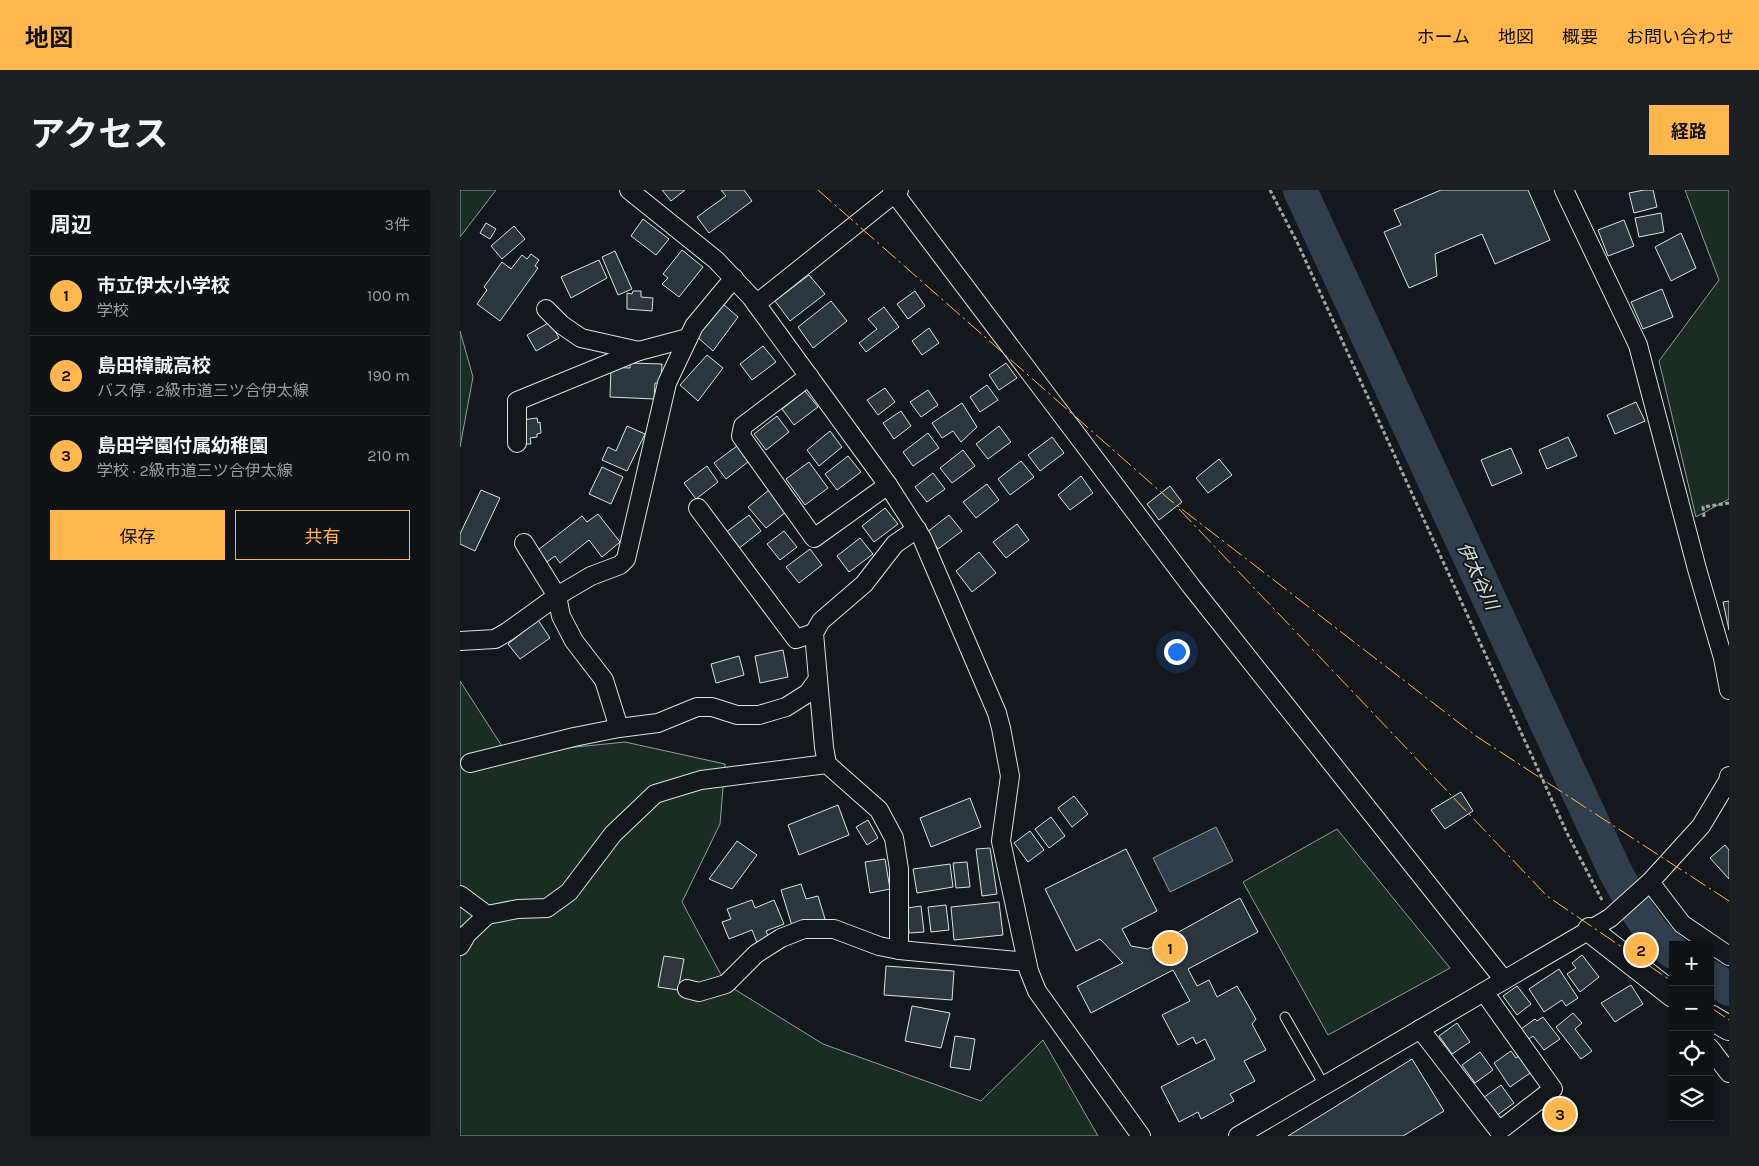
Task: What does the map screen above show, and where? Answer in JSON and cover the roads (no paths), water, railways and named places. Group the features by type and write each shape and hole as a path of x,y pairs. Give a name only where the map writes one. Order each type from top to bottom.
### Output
{"street":[{"path":"630,190 716,260 756,304 888,485 922,538 1001,728 1010,776 1001,841 1027,962 1037,991 1141,1136"},
{"path":"1564,190 1638,345 1697,570 1726,657 1729,690"},
{"path":"756,304 895,191 1191,586 1504,980"},
{"path":"460,641 495,639 557,596 591,576 620,565 626,559 667,383 694,326 734,278"},
{"path":"546,309 562,325 581,338 639,351"},
{"path":"517,444 517,401 639,351 688,338"},
{"path":"809,376 743,426 741,436 814,538 888,485"},
{"path":"698,508 796,639 814,633"},
{"path":"899,950 899,869 894,838 879,810 827,764 814,633 821,621 864,584 895,544 917,529"},
{"path":"524,543 557,596 561,616 574,641 604,680 619,728"},
{"path":"470,763 574,737 658,723 697,707 712,707 737,715 759,715 786,708 808,693 818,678"},
{"path":"460,946 467,934 487,915 518,909 547,908 569,892 612,834 655,794 701,780 827,764"},
{"path":"1238,1136 1605,920 1648,884 1701,826 1728,781 1729,776"},
{"path":"1648,884 1682,924 1729,956"},
{"path":"460,895 487,915"},
{"path":"1605,920 1669,993"},
{"path":"687,989 699,992 726,984 756,954 781,938 804,929 834,929 879,946 899,950 1027,962"},
{"path":"1420,1029 1500,1131 1553,1089 1484,992"},
{"path":"1714,1019 1729,1028"},
{"path":"1714,1053 1729,1073"}],"lane":[{"path":"1285,1016 1324,1085"}],"water":[{"path":"1216,827 1233,861 1170,892 1153,858"}],"waterway":[{"name":"伊太谷川","path":"1300,190 1615,871 1647,925 1669,949"},
{"name":"伊太谷川","path":"1714,980 1729,989"}],"place":[{"name":"市立伊太小学校","path":"1170,948"},
{"name":"島田樟誠高校","path":"1641,950"},
{"name":"島田学園付属幼稚園","path":"1560,1114"}]}
